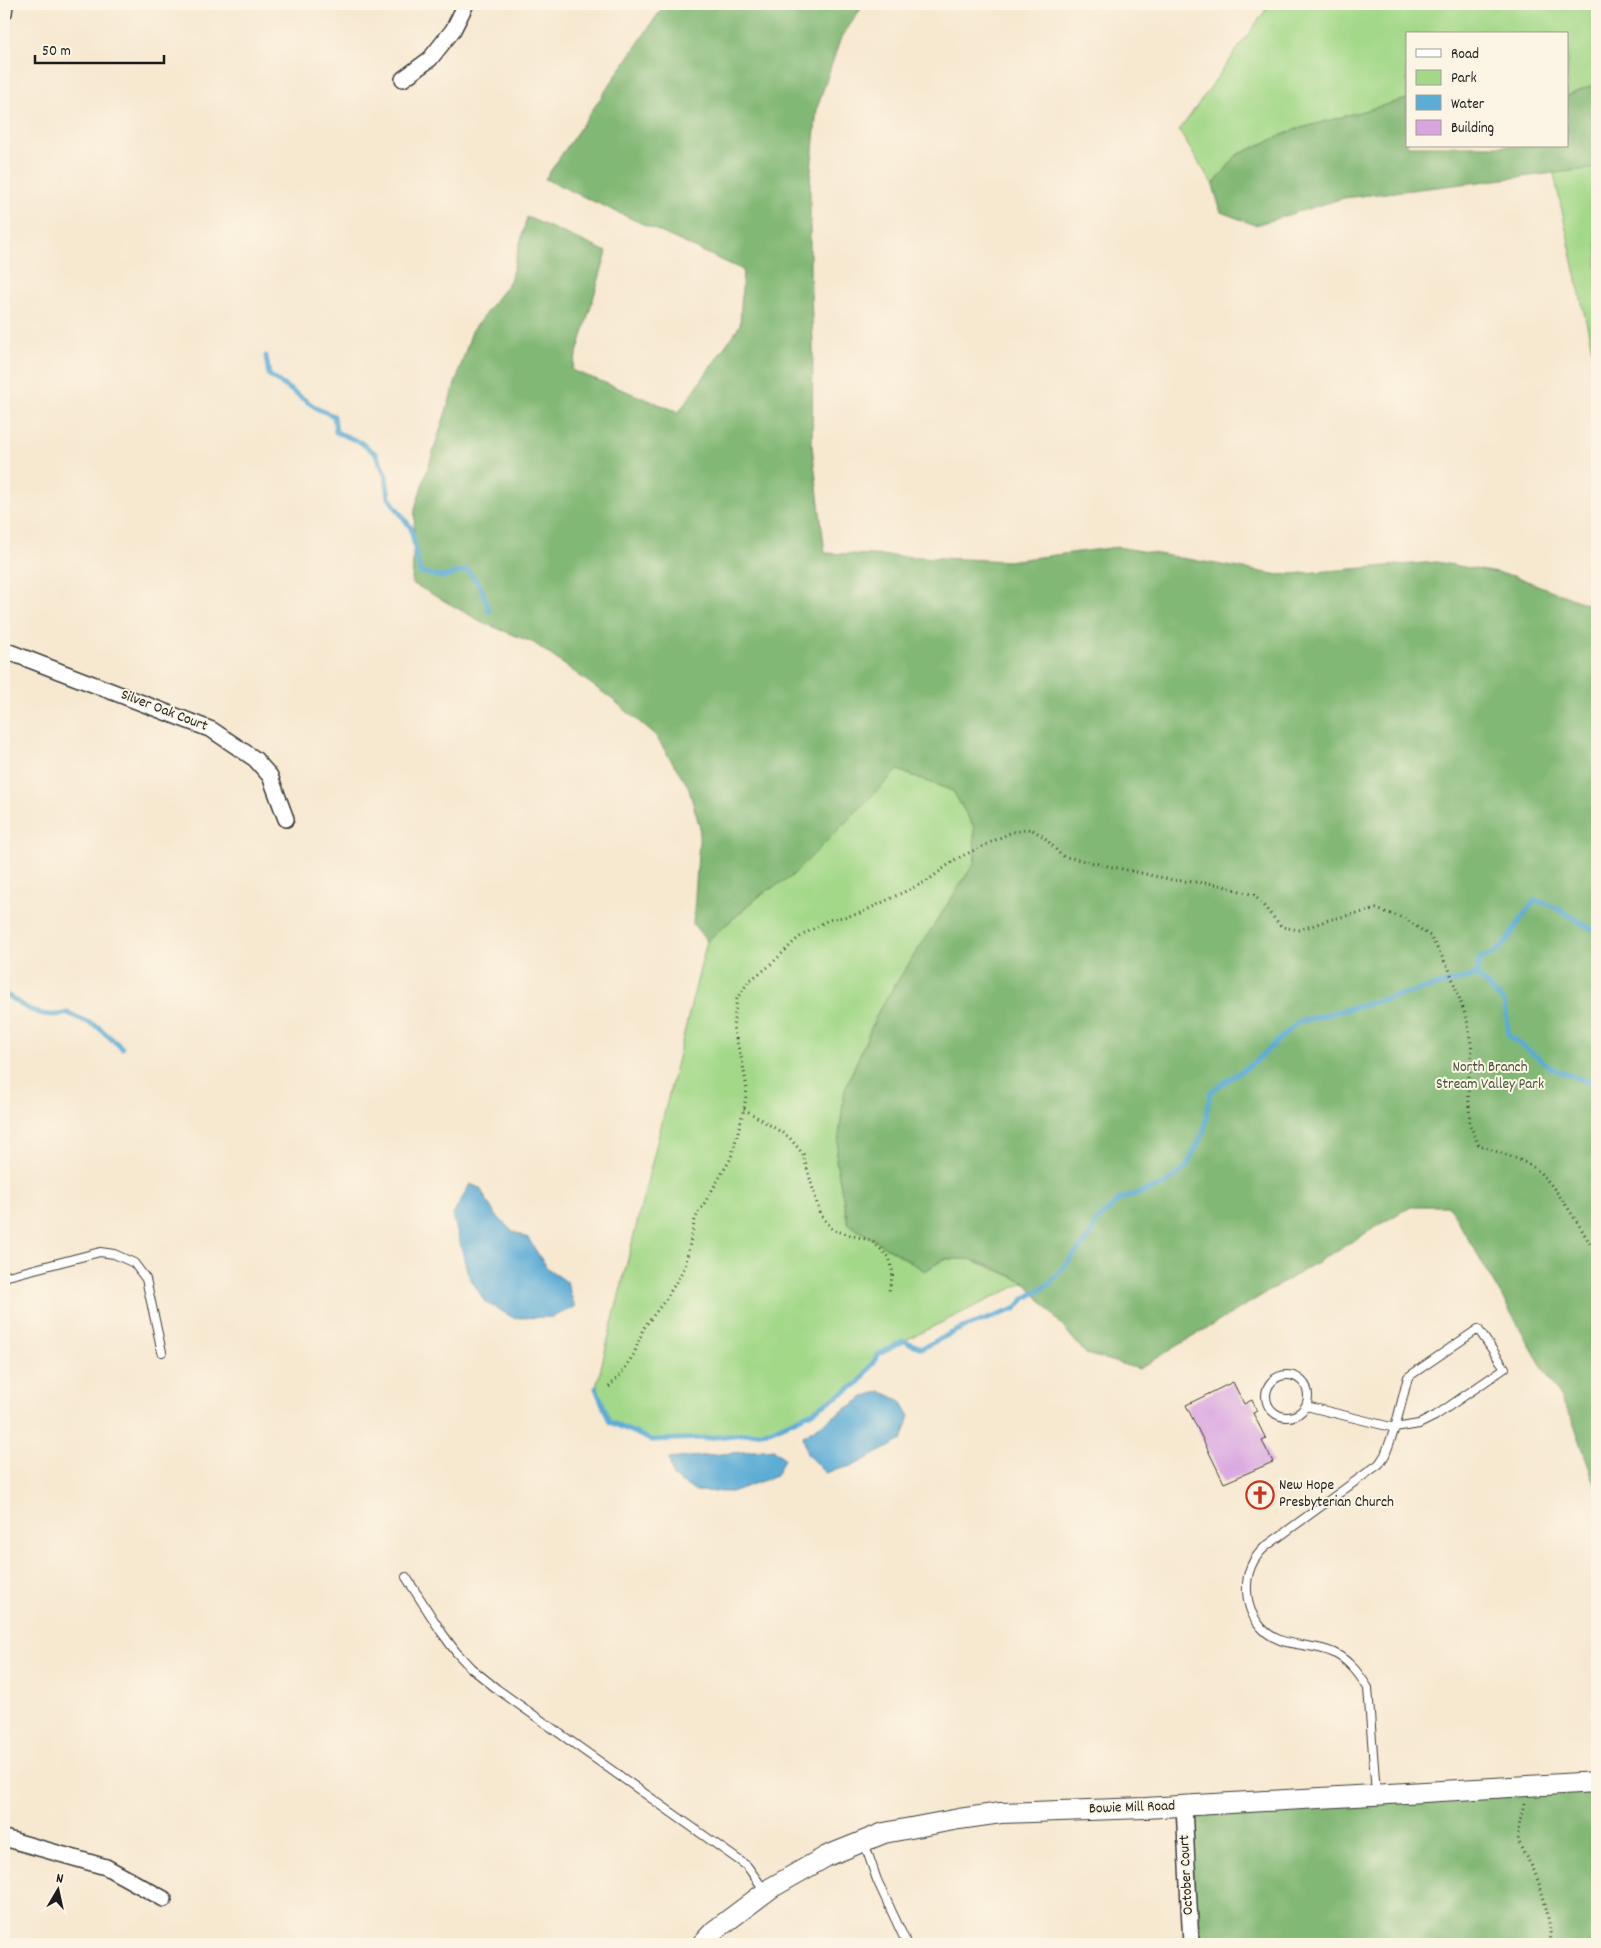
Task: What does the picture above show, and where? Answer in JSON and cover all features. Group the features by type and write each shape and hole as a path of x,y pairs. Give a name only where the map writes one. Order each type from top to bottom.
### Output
{"street":[{"path":"4,12 5,4"},
{"path":"403,79 430,59 453,30 466,4"},
{"name":"Silver Oak Court","path":"4,650 212,730 256,758 270,776 286,819"},
{"name":"Bowie Mill Road","path":"702,1944 714,1931 766,1892 827,1856 884,1833 958,1819 1001,1813 1184,1806 1597,1782"},
{"name":"October Court","path":"1184,1806 1191,1944"},
{"path":"4,1838 106,1867 164,1899"}],"lane":[{"path":"4,1278 100,1252 114,1254 134,1263 146,1279 162,1352"},
{"path":"1306,1406 1395,1428 1419,1424 1435,1416 1506,1368 1478,1328 1408,1377 1395,1428 1385,1456 1379,1464 1265,1547 1256,1555 1246,1578 1251,1614 1267,1634 1282,1642 1332,1652 1346,1660 1359,1673 1368,1688 1376,1795"},
{"path":"1280,1375 1296,1376 1305,1384 1308,1390 1306,1406 1294,1416 1285,1417 1276,1414 1267,1403 1266,1392 1268,1385 1280,1375"},
{"path":"406,1577 442,1633 472,1668 747,1866 766,1892"},
{"path":"864,1842 877,1880 905,1940"}],"path":[{"path":"609,1387 621,1374 634,1354 643,1330 666,1299 685,1267 695,1219 731,1158 744,1109 747,1089 733,1027 737,998 749,981 768,967 798,938 828,920 858,914 927,880 956,859 980,847 1012,832 1031,828 1044,837 1062,856 1173,880 1216,884 1254,895 1282,927 1300,930 1328,920 1376,909 1404,918 1430,936 1449,969 1467,1020 1472,1049 1468,1085 1470,1125 1479,1146 1534,1168 1551,1184 1597,1255"},
{"path":"744,1109 789,1137 803,1154 820,1214 833,1230 872,1241 888,1257 893,1273 888,1291"},
{"path":"1527,1786 1518,1835 1520,1847 1534,1870 1544,1899 1550,1925 1551,1944"}],"green space":[{"name":"North Branch Stream Valley Park","path":"665,4 864,4 840,40 817,108 810,182 810,269 813,343 812,446 825,553 1008,561 1118,547 1279,575 1436,562 1514,576 1597,608 1597,1490 1572,1418 1449,1206 1411,1206 1139,1369 1086,1354 1025,1282 970,1259 944,1259 925,1271 848,1224 836,1160 845,1089 879,1010 975,862 974,827 953,791 898,770 791,877 763,893 707,941 693,924 700,828 688,786 655,735 612,699 534,643 484,623 412,583 415,508 472,331 510,281 527,217 607,252 572,370 679,412 740,325 743,270 545,179"},
{"path":"1270,4 1597,4 1597,372 1548,148 1568,148 1568,32 1406,32 1406,99 1294,130 1237,155 1213,185 1179,131"},
{"path":"1597,83 1597,168 1344,198 1255,225 1221,212 1213,185 1237,155 1294,130 1406,99 1406,148 1568,148 1568,96"},
{"path":"898,770 953,791 974,827 975,862 879,1010 845,1089 836,1160 848,1224 925,1271 944,1259 970,1259 1025,1282 879,1353 859,1383 810,1413 770,1431 708,1438 651,1440 610,1422 596,1388 707,941 763,893 791,877"},
{"path":"1597,1782 1597,1944 1191,1944 1184,1806"}],"water":[{"path":"470,1184 480,1188 494,1213 512,1231 528,1238 547,1268 567,1282 575,1307 553,1317 514,1318 485,1302 468,1274 453,1215"},
{"path":"881,1391 901,1401 910,1416 902,1440 855,1465 825,1473 807,1454 803,1436 866,1396"},
{"path":"774,1449 784,1459 776,1476 731,1492 695,1491 673,1477 669,1459"}],"building":[{"path":"1233,1382 1244,1404 1252,1400 1257,1411 1253,1413 1266,1439 1262,1441 1273,1462 1224,1483 1186,1405"}],"waterway":[{"path":"266,356 269,375 318,409 334,416 336,432 360,442 376,454 386,476 389,498 411,528 420,572 442,577 467,570 481,587 489,611"},
{"path":"1597,929 1590,928 1555,907 1535,900 1503,945 1490,955 1479,959 1477,975 1505,1003 1509,1036 1553,1069 1597,1085"},
{"path":"596,1388 610,1422 651,1440 708,1438 770,1431 810,1413 859,1383 879,1354 903,1341 922,1348 962,1328 1015,1309 1024,1299 1048,1285 1091,1235 1095,1223 1120,1199 1164,1185 1186,1168 1204,1131 1210,1092 1255,1062 1298,1022 1477,975"},
{"path":"4,993 26,1008 42,1014 59,1015 68,1013 98,1027 122,1048"}],"place":[{"name":"New Hope Presbyterian Church","path":"1260,1495"}]}
